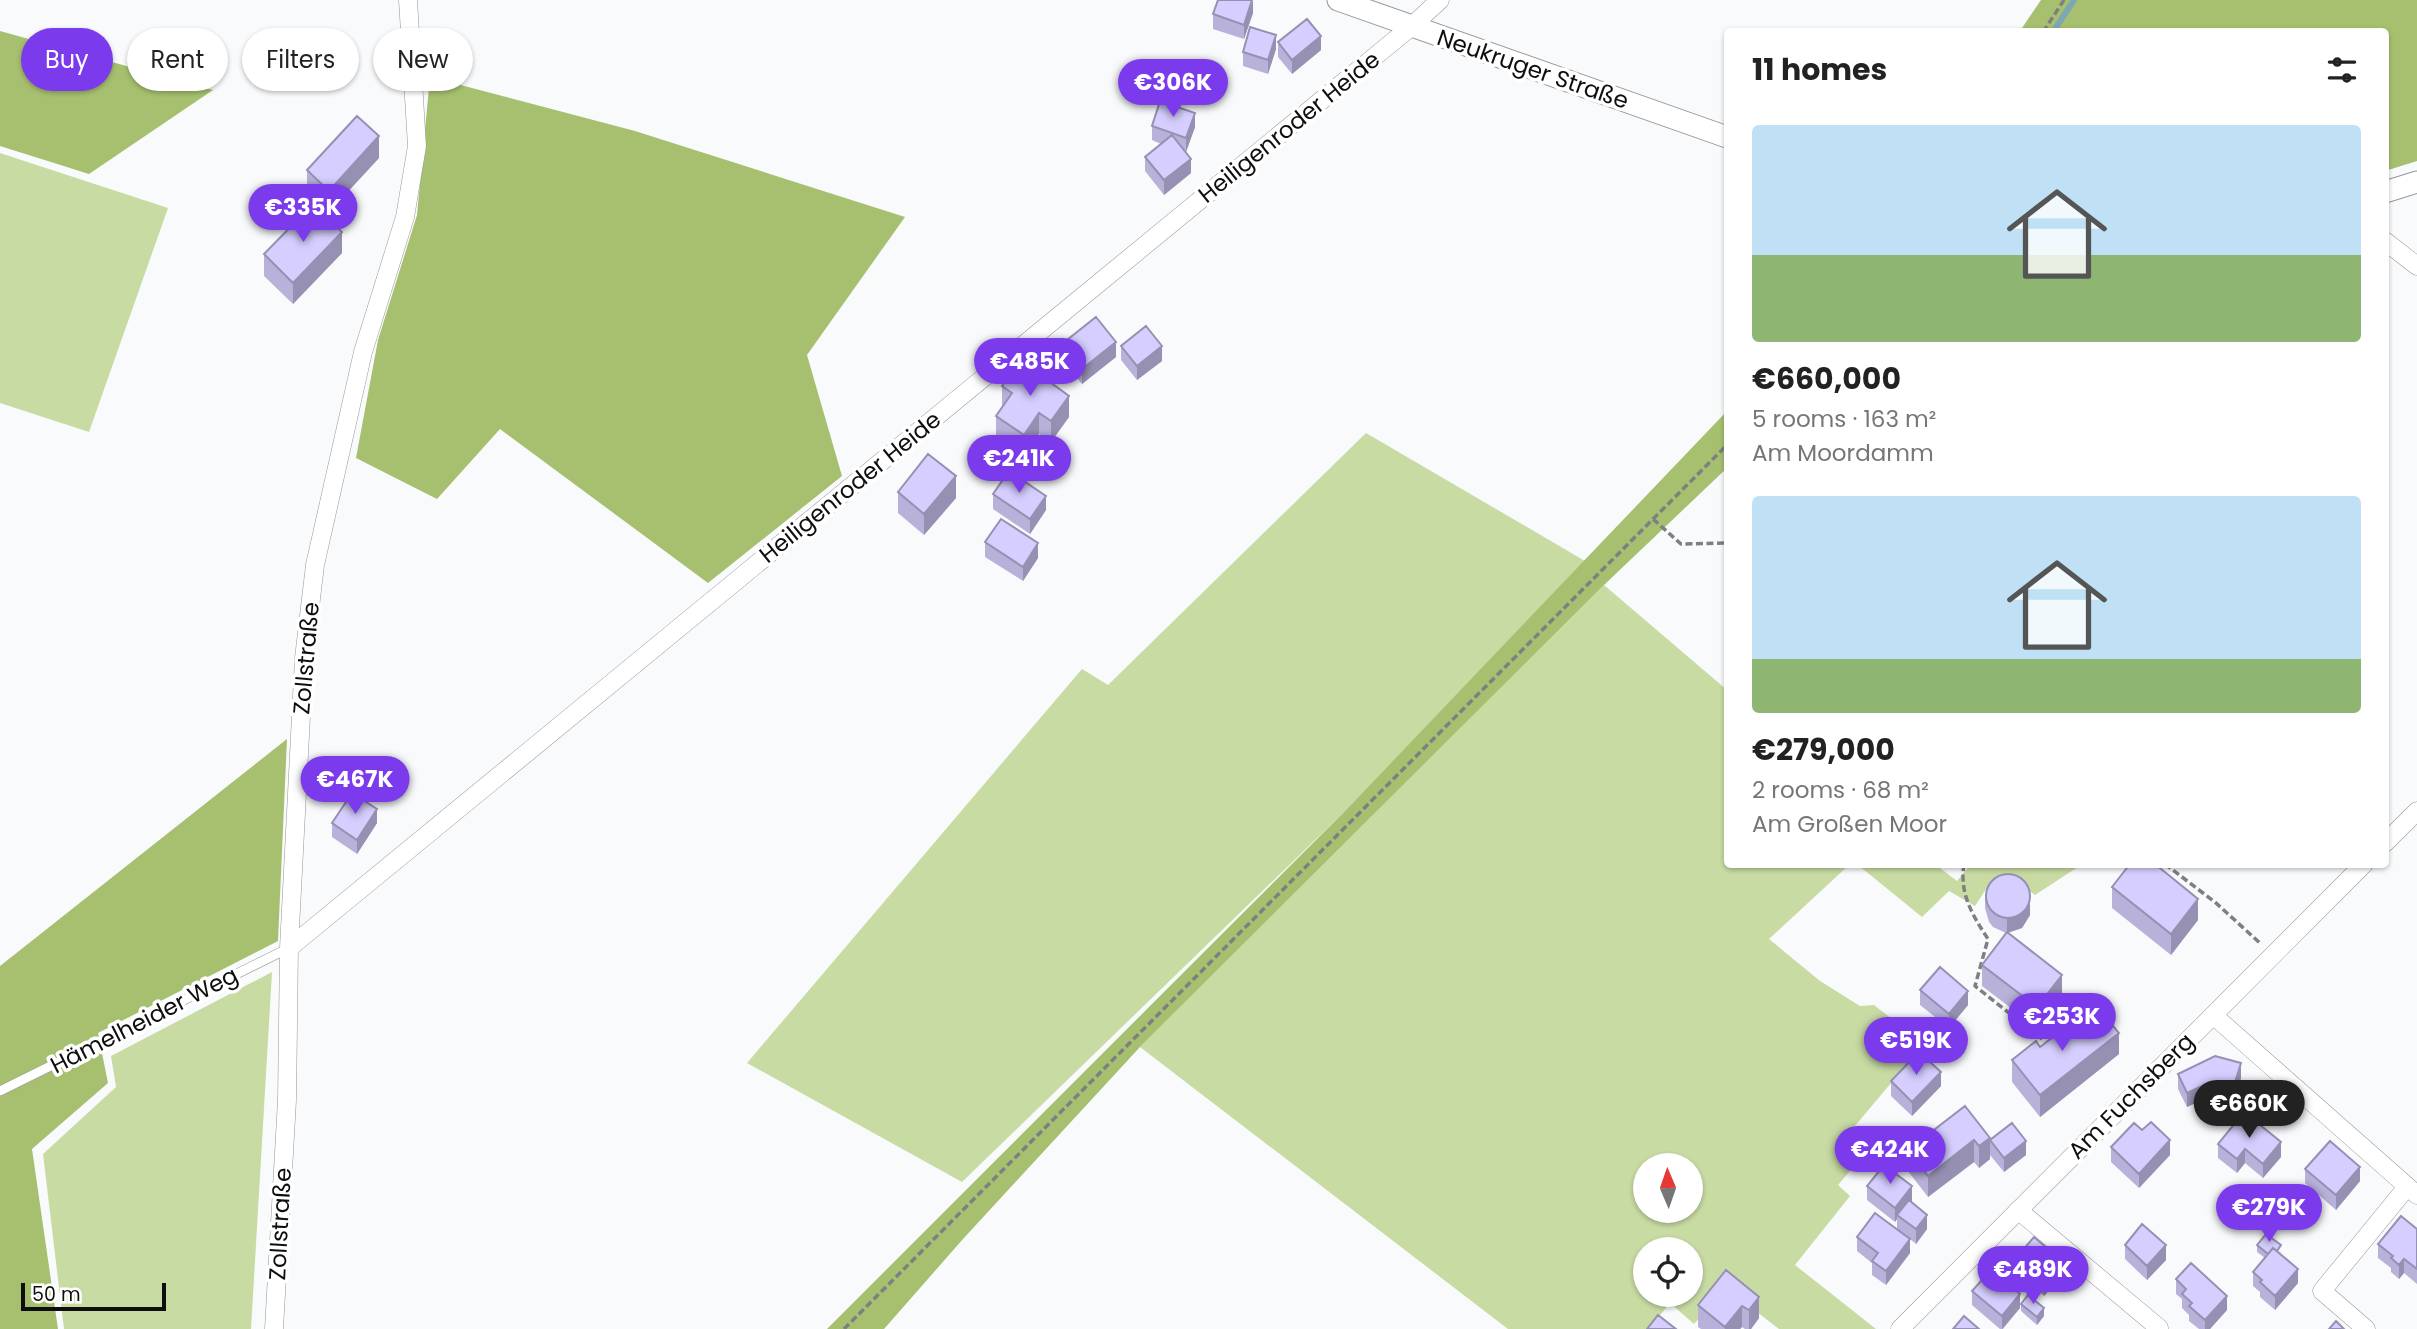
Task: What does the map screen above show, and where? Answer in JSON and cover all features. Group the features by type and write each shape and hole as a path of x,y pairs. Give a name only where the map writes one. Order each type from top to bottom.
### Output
{"street":[{"name":"Zollstraße","path":"274,1329 287,1100 289,947 304,658 315,565 363,352 405,217 417,146 408,0"},
{"name":"Neukruger Straße","path":"1338,0 1724,136"},
{"name":"Heiligenroder Heide","path":"289,947 1412,26 1440,0"},
{"path":"2389,190 2417,182"},
{"path":"2389,244 2417,266"},
{"path":"2389,839 2417,811"},
{"name":"Am Fuchsberg","path":"1900,1329 2360,868"},
{"path":"2213,1015 2412,1191 2322,1291 2367,1329"},
{"path":"2018,1210 2159,1328"}],"lane":[{"name":"Hämelheider Weg","path":"0,1091 289,947"}],"path":[{"path":"2045,28 2064,0"},
{"path":"844,1329 1724,448"},
{"path":"1653,519 1681,544 1724,543"},
{"path":"1964,868 1963,887 1971,913 1988,939 1975,986 2042,1039"},
{"path":"2170,868 2216,903 2273,954"}],"green space":[{"path":"2041,0 2417,0 2417,161 2389,170 2389,28 2022,28"},
{"path":"0,31 21,37 21,91 113,91 113,62 127,66 127,91 212,91 89,174 0,146"},
{"path":"473,88 635,131 905,217 807,355 842,476 708,583 500,429 437,499 356,458 378,340 417,215 429,91 473,91"},
{"path":"0,153 168,208 89,432 0,403"},
{"path":"1724,414 1724,471 1604,585 1140,1047 884,1329 827,1329 1346,810"},
{"path":"1366,433 1585,561 1346,810 962,1182 747,1063 1082,669 1108,685"},
{"path":"1604,585 1724,687 1724,868 1846,868 1769,939 1820,981 1860,1006 1874,1005 1924,1044 1854,1127 1873,1144 1838,1185 1850,1196 1795,1265 1876,1329 1779,1329 1726,1288 1694,1324 1675,1307 1703,1307 1703,1237 1633,1237 1633,1307 1667,1307 1649,1329 1508,1329 1140,1047"},
{"path":"287,739 278,941 98,1033 108,1083 32,1149 58,1329 0,1329 0,966"},
{"path":"1862,868 1940,868 1957,881 1968,868 2076,868 2035,895 2013,879 1990,883 1975,906 1949,891 1922,917"},
{"path":"272,972 251,1329 64,1329 43,1154 116,1087 111,1056"}],"building":[{"path":"1218,0 1252,0 1244,25 1213,14"},
{"path":"1307,19 1321,36 1292,60 1278,42"},
{"path":"1250,27 1276,35 1268,60 1243,52"},
{"path":"1160,101 1195,113 1186,138 1152,126"},
{"path":"357,116 379,136 329,191 307,170"},
{"path":"1172,135 1191,159 1164,180 1145,157"},
{"path":"312,205 342,232 293,283 264,254"},
{"path":"1096,317 1116,342 1082,369 1062,344"},
{"path":"1146,326 1162,346 1137,366 1121,346"},
{"path":"1020,360 1069,396 1051,421 1039,413 1024,435 996,416 1012,393 1002,386"},
{"path":"928,454 956,476 924,514 898,492"},
{"path":"1009,471 1046,496 1030,519 993,494"},
{"path":"1001,519 1038,543 1023,567 985,542"},
{"path":"352,793 377,809 357,840 332,823"},
{"path":"2127,868 2160,868 2198,899 2171,934 2112,887"},
{"path":"2008,874 2024,880 2030,896 2024,912 2008,918 1992,912 1986,896 1992,880"},
{"path":"2007,932 2062,975 2037,1007 1982,965"},
{"path":"1940,967 1968,991 1949,1014 1920,990"},
{"path":"2081,1015 2095,1033 2110,1022 2119,1033 2040,1095 2012,1060 2036,1041 2040,1047"},
{"path":"1919,1052 1941,1072 1912,1102 1891,1081"},
{"path":"2215,1056 2241,1063 2231,1095 2223,1104 2213,1101 2217,1089 2204,1085 2187,1093 2178,1074"},
{"path":"1965,1106 1990,1138 1979,1146 1974,1140 1928,1176 1908,1150"},
{"path":"2244,1112 2281,1142 2263,1164 2245,1149 2237,1159 2218,1144"},
{"path":"2151,1122 2170,1140 2139,1174 2111,1147 2134,1123 2142,1130"},
{"path":"2012,1123 2026,1141 2004,1158 1990,1140"},
{"path":"2330,1141 2360,1167 2336,1195 2305,1169"},
{"path":"1884,1165 1912,1186 1895,1208 1867,1186"},
{"path":"1909,1200 1927,1215 1916,1229 1897,1215"},
{"path":"1875,1213 1910,1239 1886,1271 1872,1261 1878,1253 1857,1237"},
{"path":"2401,1216 2417,1229 2417,1269 2404,1259 2399,1265 2391,1258 2393,1256 2378,1244"},
{"path":"2142,1224 2166,1245 2147,1266 2125,1245"},
{"path":"2266,1234 2281,1245 2277,1251 2273,1248 2268,1254 2257,1245"},
{"path":"2034,1237 2062,1261 2044,1282 2026,1267 2017,1278 1997,1261 2007,1248 2018,1256"},
{"path":"2273,1248 2298,1269 2275,1296 2253,1272"},
{"path":"2191,1263 2227,1296 2205,1320 2189,1306 2192,1303 2182,1294 2186,1289 2176,1279"},
{"path":"1726,1270 1759,1297 1749,1310 1742,1306 1725,1327 1700,1307 1703,1307 1703,1299"},
{"path":"1991,1270 2020,1294 2002,1316 1972,1291"},
{"path":"2028,1295 2044,1308 2037,1317 2021,1304"},
{"path":"1658,1315 1676,1329 1647,1329"},
{"path":"1964,1316 1979,1329 1953,1329"},
{"path":"2336,1321 2344,1329 2329,1329"}],"waterway":[{"path":"2056,28 2074,0"}]}
